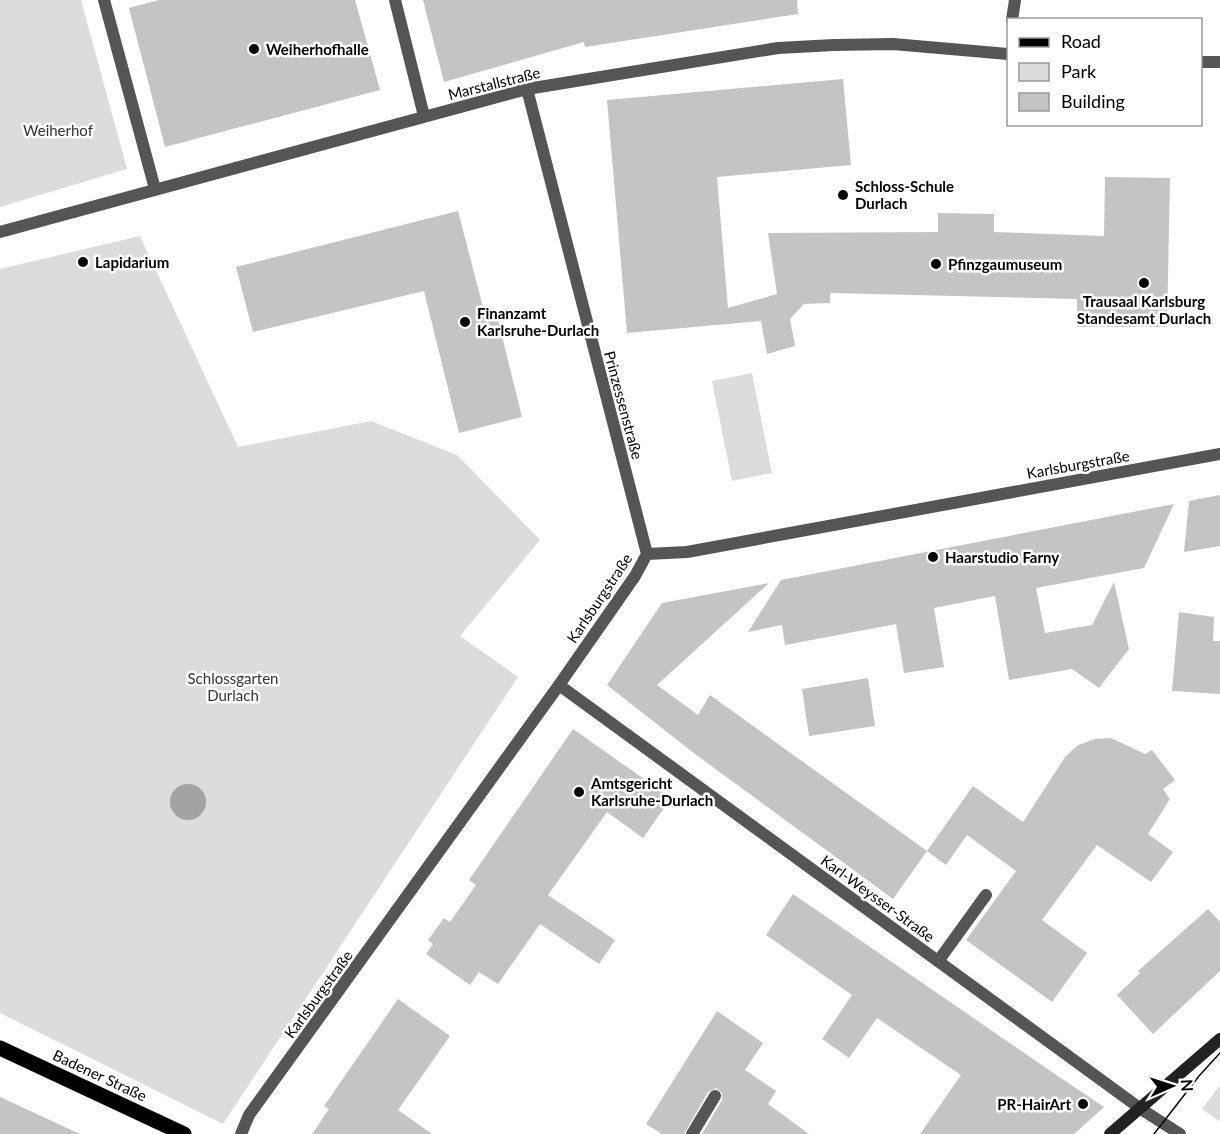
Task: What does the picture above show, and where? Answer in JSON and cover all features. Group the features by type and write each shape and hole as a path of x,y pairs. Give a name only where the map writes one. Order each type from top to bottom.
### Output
{"main road":[{"path":"1110,1134 1220,1040"},
{"name":"Badener Straße","path":"0,1048 184,1134"}],"street":[{"path":"104,0 155,189"},
{"path":"395,0 424,116"},
{"path":"1012,18 1015,0"},
{"name":"Marstallstraße","path":"0,232 527,89 657,67 800,47 893,44 1007,52"},
{"path":"1202,62 1220,62"},
{"name":"Prinzessenstraße","path":"527,89 647,554"},
{"name":"Karlsburgstraße","path":"241,1134 249,1115 559,685 635,576 647,554 687,552 1220,454"},
{"name":"Karl-Weysser-Straße","path":"559,685 1141,1109 1179,1134"},
{"path":"939,960 986,895"},
{"path":"692,1134 714,1096"}],"green space":[{"name":"Weiherhof","path":"0,0 81,0 127,169 0,207"},
{"name":"Schlossgarten Durlach","path":"140,236 238,447 371,421 457,455 540,540 460,636 518,677 223,1124 0,1013 0,269"},
{"path":"752,373 772,473 732,481 712,381"},
{"path":"1220,1085 1220,1122 1202,1109"}],"shaded area":[{"path":"188,784 201,789 206,802 201,815 188,820 175,815 170,802 175,789"}],"building":[{"name":"Weiherhofhalle","path":"159,0 355,0 380,90 165,147 129,8"},
{"path":"423,0 797,0 798,14 585,47 584,42 444,82"},
{"path":"843,79 851,165 717,177 728,308 777,294 768,233 938,232 938,213 994,214 994,232 1104,236 1105,177 1170,178 1167,327 1077,327 1077,299 830,293 830,303 804,304 790,319 795,346 767,354 761,321 627,333 607,100"},
{"name":"Finanzamt Karlsruhe-Durlach","path":"458,211 484,311 495,308 522,417 459,433 424,291 253,332 236,267"},
{"path":"1220,495 1220,546 1184,552 1189,501"},
{"path":"1174,504 1144,568 1036,588 1045,633 1092,625 1114,582 1129,649 1099,688 1072,669 1009,680 995,596 934,608 944,667 904,673 896,624 785,645 782,625 748,632 781,580"},
{"path":"769,583 657,685 698,715 710,695 927,851 893,899 695,754 607,685 662,603"},
{"path":"1179,612 1214,617 1213,641 1220,641 1220,694 1172,691"},
{"path":"868,678 875,726 809,736 802,689"},
{"path":"573,729 671,798 643,838 607,812 548,895 615,940 599,964 540,924 498,984 479,972 470,985 426,954 433,944 428,940 444,918 450,922 476,885 469,880"},
{"path":"1111,738 1145,754 1152,750 1175,780 1163,789 1170,799 1148,834 1173,852 1151,882 1097,845 1042,920 1087,953 1052,1002 966,940 1016,871 967,835 946,865 927,851 973,786 1023,822 1065,757 1078,745 1095,739"},
{"path":"793,894 1104,1107 1074,1134 920,1134 961,1075 877,1018 849,1058 822,1039 852,995 766,935"},
{"path":"1208,909 1220,922 1220,971 1153,1034 1117,995 1140,973 1138,971"},
{"path":"398,999 450,1036 398,1110 432,1134 312,1134 329,1109 324,1106"},
{"path":"717,1011 763,1043 745,1070 776,1091 768,1104 809,1134 702,1134 722,1100 722,1093 716,1088 708,1092 684,1134 662,1134 646,1124"},
{"path":"0,1097 80,1134 0,1134"}],"tram line":[{"path":"1154,1134 1220,1053"}],"place":[{"name":"Weiherhofhalle","path":"254,49"},
{"name":"Schloss-Schule Durlach","path":"843,195"},
{"name":"Lapidarium","path":"83,262"},
{"name":"Pfinzgaumuseum","path":"936,264"},
{"name":"Trausaal Karlsburg Standesamt Durlach","path":"1144,283"},
{"name":"Finanzamt Karlsruhe-Durlach","path":"465,322"},
{"name":"Haarstudio Farny","path":"933,557"},
{"name":"Amtsgericht Karlsruhe-Durlach","path":"579,792"},
{"name":"PR-HairArt","path":"1083,1104"}]}
